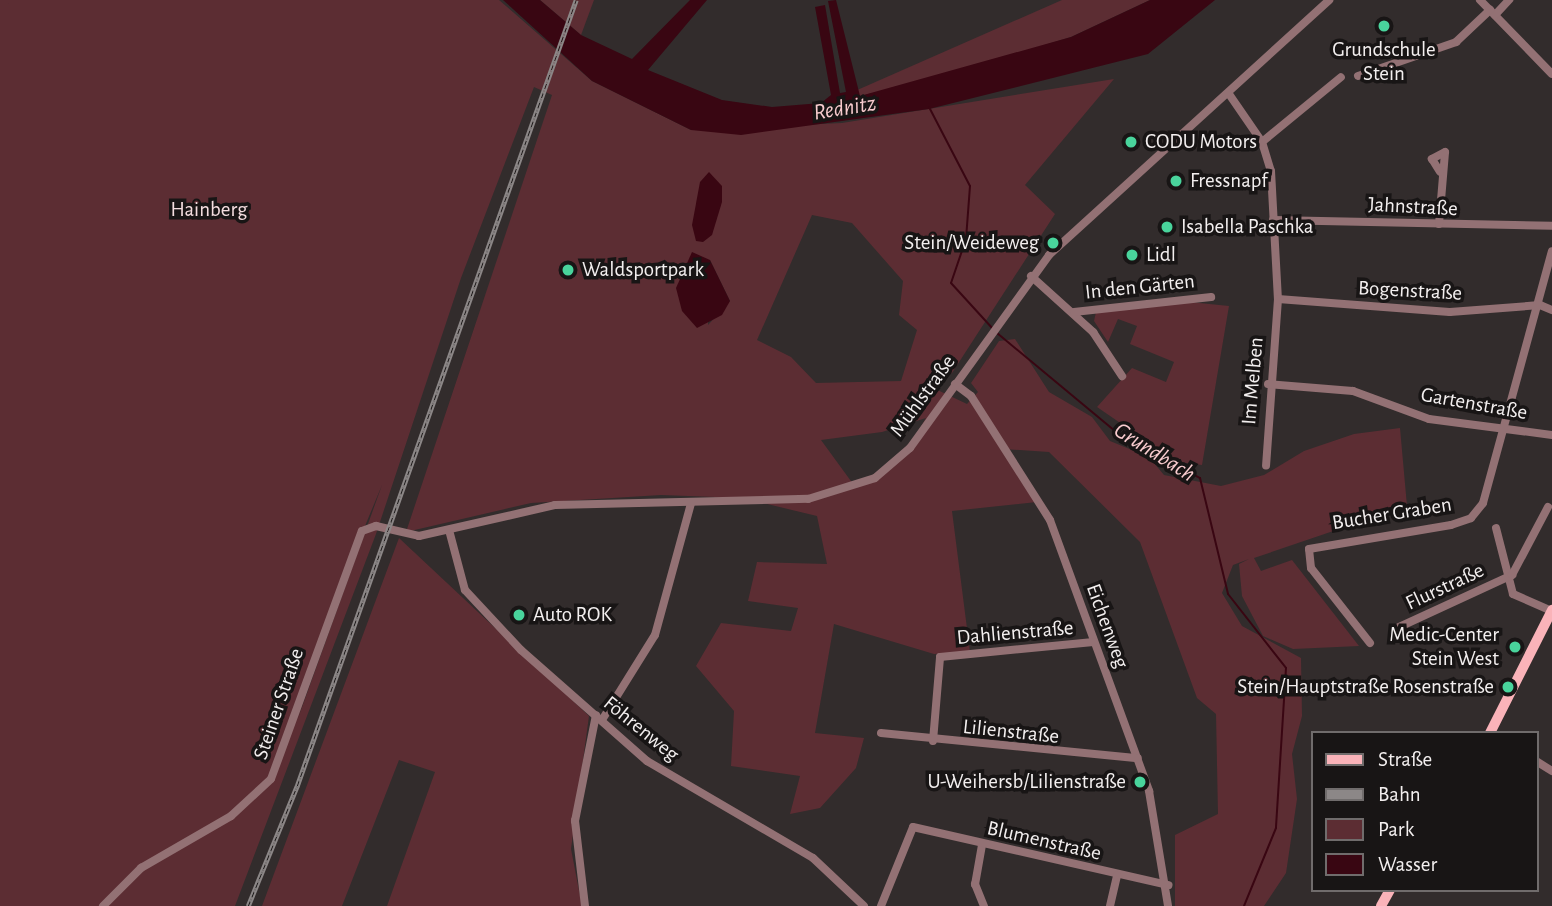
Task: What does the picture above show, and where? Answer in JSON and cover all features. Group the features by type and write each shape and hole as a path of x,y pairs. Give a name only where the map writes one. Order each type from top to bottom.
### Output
{"main road":[{"path":"1492,731 1552,611"}],"street":[{"name":"Mühlstraße","path":"412,536 555,505 808,499 845,492 891,466 1031,276 1077,227 1228,94 1329,0"},
{"path":"1480,0 1552,74"},
{"path":"1358,76 1456,42 1509,0"},
{"path":"1228,94 1262,142 1341,77"},
{"name":"Im Melben","path":"1262,142 1273,220 1278,299 1268,384 1266,466"},
{"path":"1438,223 1440,172"},
{"name":"Jahnstraße","path":"1273,220 1552,226"},
{"name":"Bucher Graben","path":"1370,643 1311,568 1309,549 1471,518 1483,503 1501,429 1540,305 1552,251"},
{"path":"1031,276 1074,312 1122,376"},
{"name":"In den Gärten","path":"1074,312 1210,297"},
{"name":"Bogenstraße","path":"1278,299 1450,312 1540,305"},
{"path":"1540,305 1552,310"},
{"name":"Eichenweg","path":"954,384 971,396 1042,502 1138,758 1168,885 1168,906"},
{"name":"Gartenstraße","path":"1268,384 1353,391 1429,419 1552,435"},
{"path":"585,906 575,821 599,717 655,635 691,503"},
{"path":"1508,577 1548,506"},
{"name":"Steiner Straße","path":"103,906 141,868 232,816 271,779 359,534 376,526 412,536"},
{"path":"1496,528 1516,600 1552,611"},
{"name":"Föhrenweg","path":"449,530 471,600 647,761 813,858 864,906"},
{"name":"Flurstraße","path":"1397,628 1508,577"},
{"name":"Dahlienstraße","path":"933,741 940,657 1093,642"},
{"name":"Lilienstraße","path":"881,733 933,741 1138,758"},
{"name":"Blumenstraße","path":"881,906 913,827 1116,876 1168,885"},
{"path":"982,845 975,884 984,906"},
{"path":"1110,906 1116,876"}],"green space":[{"name":"Hainberg","path":"0,0 499,0 592,81 691,130 842,123 1114,79 1025,185 1055,214 952,373 929,386 967,404 978,392 971,383 999,341 1015,339 1049,392 1092,417 1110,441 1149,457 1164,475 1221,486 1264,475 1304,451 1354,434 1400,428 1407,506 1254,558 1261,571 1292,560 1359,646 1293,649 1263,636 1242,596 1239,564 1249,559 1233,565 1222,593 1242,626 1301,658 1302,716 1292,754 1297,799 1286,873 1264,906 1175,906 1175,835 1218,814 1216,714 1197,698 1140,542 1049,452 1004,449 1037,502 952,511 970,652 934,654 834,624 815,733 864,738 856,768 820,808 790,814 800,776 731,766 734,711 696,666 721,623 791,631 798,608 748,601 757,562 827,564 817,516 742,498 661,495 531,503 406,532 552,95 534,87 461,278 376,534 235,906 0,906","holes":["812,215 852,223 903,281 899,315 917,330 901,381 816,383 791,357 757,340","710,260 730,301 708,325","926,418 908,448 856,488 821,440 882,432","382,485 297,721 348,567"]},
{"path":"540,0 594,0 581,35"},
{"path":"1062,0 1150,0 1071,37 919,83 860,96 855,91"},
{"path":"1180,301 1229,306 1202,465 1177,462 1097,407 1132,368 1166,382 1174,362 1130,344 1137,326 1118,319 1108,342 1094,321 1096,312"},
{"path":"399,538 589,716 571,849 582,906 387,906 435,772 399,760 342,906 262,906"}],"water":[{"name":"Rednitz","path":"503,0 540,0 581,35 632,59 690,0 707,0 648,70 722,100 772,107 821,103 831,95 815,7 825,5 840,93 846,92 828,1 836,0 860,96 1071,37 1150,0 1215,0 1148,54 929,109 741,135 691,130 592,81"},
{"path":"709,172 722,186 722,202 712,235 703,242 696,241 692,225 700,182"},
{"path":"692,252 710,260 730,301 722,315 697,328 682,311 676,288"}],"waterway":[{"name":"Grundbach","path":"929,107 970,186 966,239 951,283 993,329"},
{"name":"Grundbach","path":"997,333 1120,435 1200,478 1228,594 1286,668 1276,828 1244,906"}],"railway":[{"path":"248,906 297,786 576,0"}],"place":[{"name":"Grundschule Stein","path":"1384,26"},
{"name":"CODU Motors","path":"1131,142"},
{"name":"Fressnapf","path":"1176,181"},
{"name":"Isabella Paschka","path":"1167,227"},
{"name":"Stein/Weideweg","path":"1053,243"},
{"name":"Lidl","path":"1132,255"},
{"name":"Waldsportpark","path":"568,270"},
{"name":"Auto ROK","path":"519,615"},
{"name":"Medic-Center Stein West","path":"1515,647"},
{"name":"Stein/Hauptstraße Rosenstraße","path":"1508,687"},
{"name":"U-Weihersb/Lilienstraße","path":"1140,782"}]}
